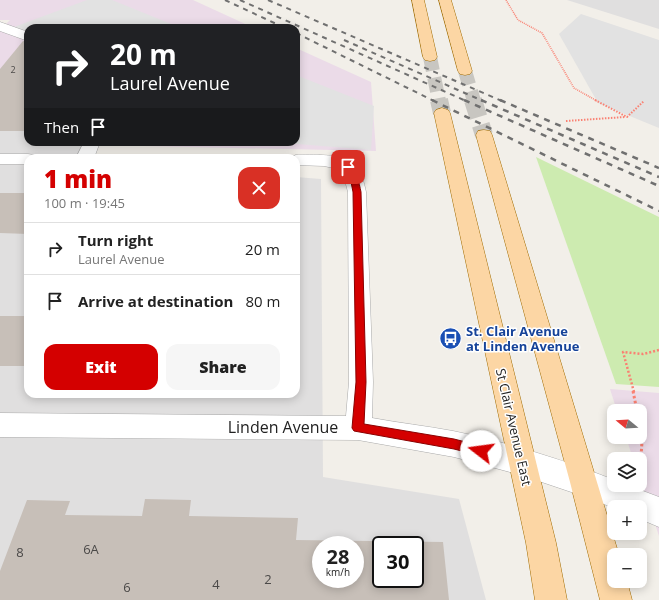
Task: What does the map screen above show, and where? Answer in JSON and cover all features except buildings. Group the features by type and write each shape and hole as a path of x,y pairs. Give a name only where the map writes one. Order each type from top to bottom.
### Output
{"main road":[{"path":"418,0 430,57"},
{"path":"445,0 465,71"},
{"name":"St Clair Avenue East","path":"442,114 540,543 551,600"},
{"path":"484,134 584,482 616,600"}],"street":[{"path":"1,26 24,35"},
{"path":"0,159 24,159"},
{"path":"300,160 315,160 342,164 348,167 353,177 357,192 361,382 358,428"},
{"name":"Linden Avenue","path":"0,426 358,428 454,444 521,462 584,482 625,497 659,512"}],"path":[{"path":"506,0 518,20 542,33 574,88 627,117"},
{"path":"566,121 627,117 644,101"},
{"path":"636,404 623,352 643,354 659,350"}],"shaded area":[{"path":"0,0 193,0 245,24 24,24 24,81 0,81 0,30 10,20 0,20"},
{"path":"87,0 112,0 171,24 24,24 24,32 14,27"},
{"path":"567,0 659,0 659,29"},
{"path":"581,14 659,40 659,128 598,103 559,34"},
{"path":"300,50 371,82 376,151 145,146 300,146"},
{"path":"300,77 374,106 371,150 300,144"},
{"path":"0,81 24,81 24,146 99,146 96,154 24,154 24,398 300,398 300,177 321,179 323,477 459,499 486,600 0,600"},
{"path":"610,389 659,393 659,536 644,492 647,492 647,452 631,452 628,444 647,444 647,404 615,404"}],"green space":[{"path":"536,157 659,217 659,387 616,384"}],"tunnel":[{"path":"430,57 439,101"},
{"path":"465,71 474,101"},
{"path":"439,100 442,113"},
{"path":"473,100 484,135"}],"railway":[{"path":"225,0 276,24"},
{"path":"240,0 294,24"},
{"path":"268,0 502,101"},
{"path":"300,27 466,101"},
{"path":"300,35 434,101"},
{"path":"344,40 483,101"},
{"path":"432,100 659,211"},
{"path":"464,100 659,186"},
{"path":"481,100 659,177"},
{"path":"500,100 659,168"}],"place":[{"name":"St. Clair Avenue at Linden Avenue","path":"451,338"}],"route":[{"path":"348,167 353,177 357,192 361,382 358,428 454,444 481,451"}]}
